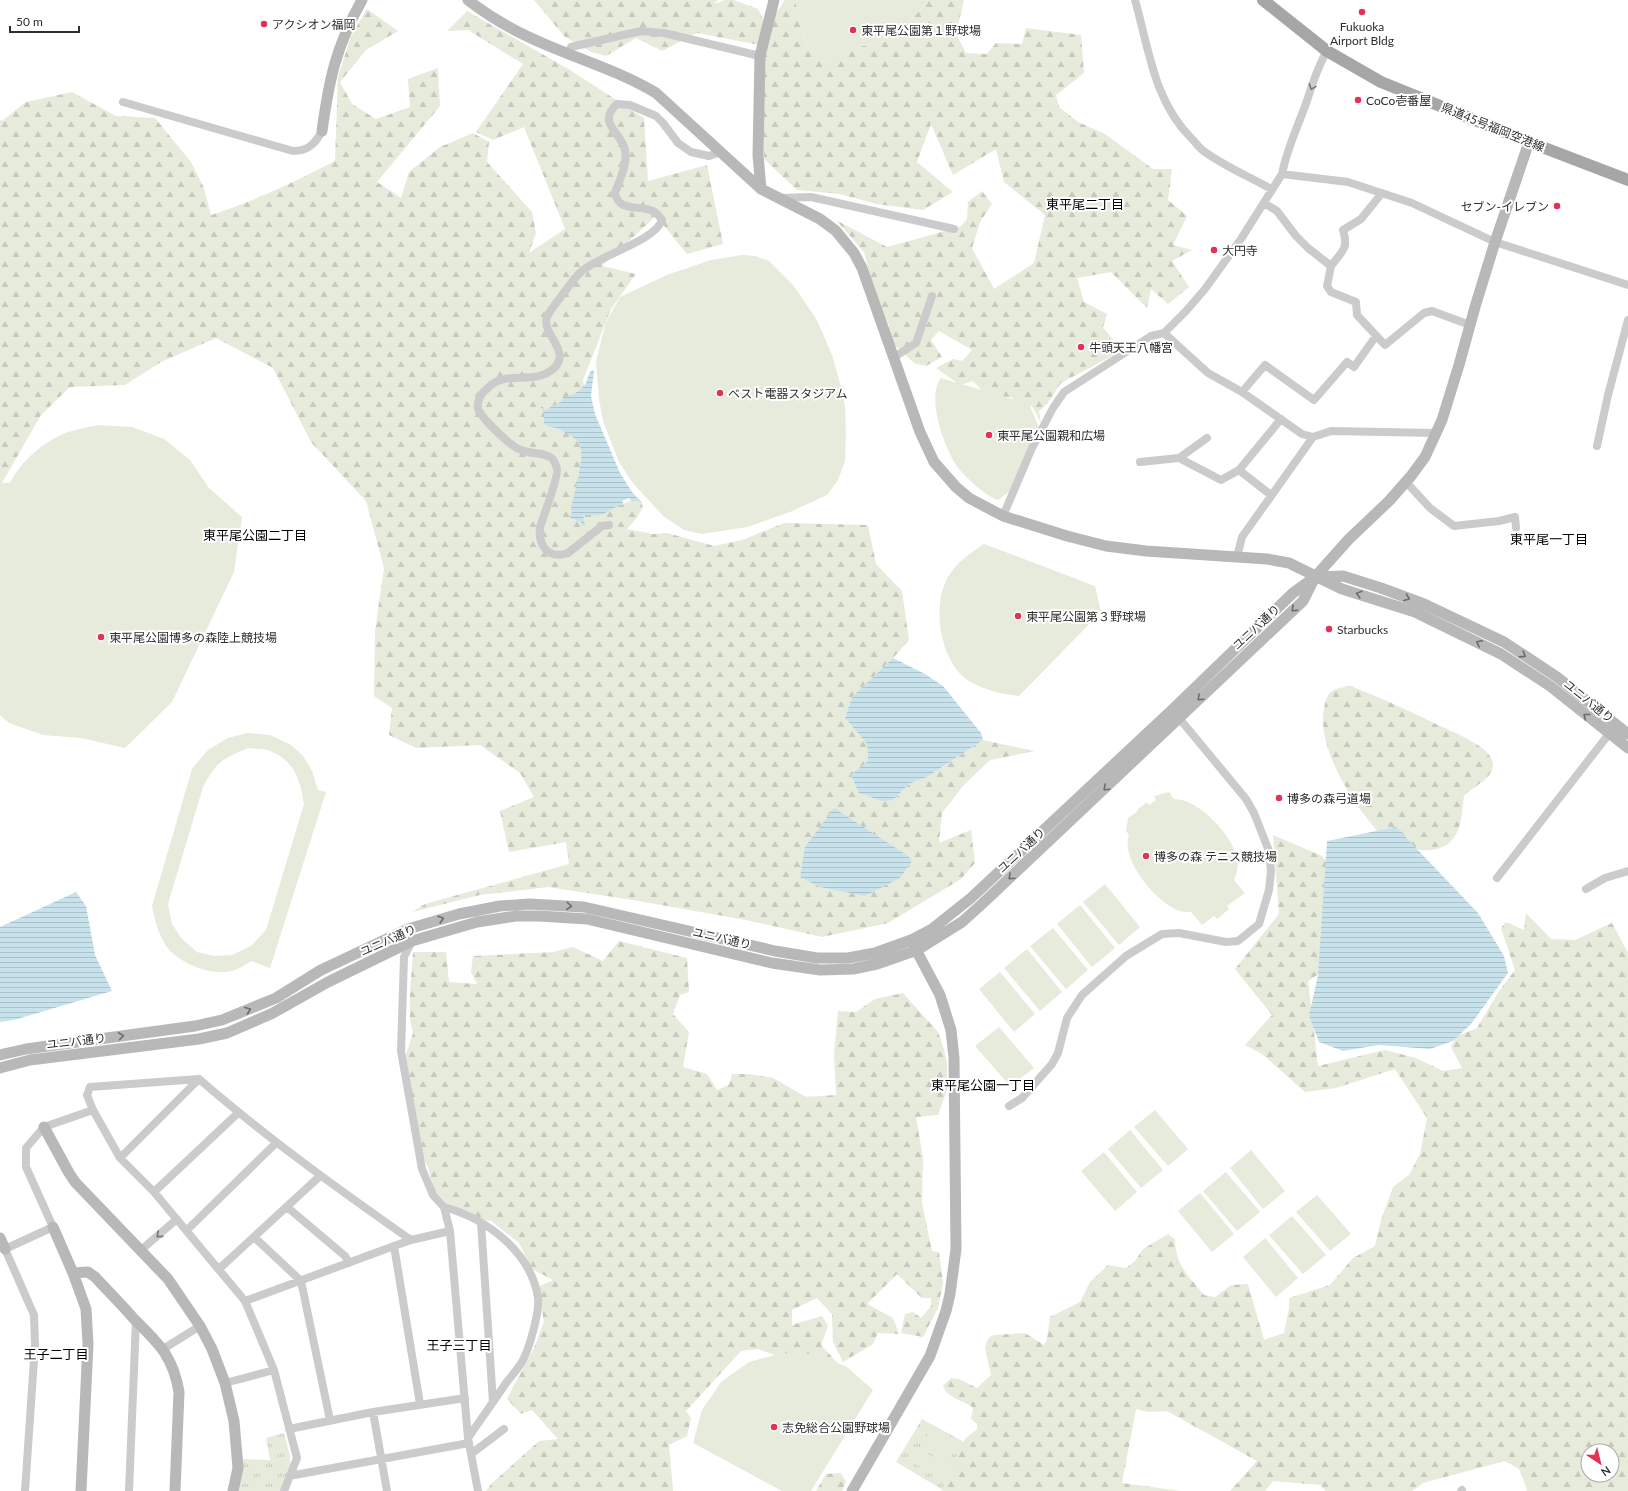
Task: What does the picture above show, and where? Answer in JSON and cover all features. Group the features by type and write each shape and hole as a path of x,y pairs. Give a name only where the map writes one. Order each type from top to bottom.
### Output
{"main road":[{"name":"県道45号福岡空港線","path":"1263,0 1327,52 1381,82 1628,180"}],"street":[{"path":"124,102 293,151 302,151 311,147 317,141 322,131 327,90 335,57 349,22 362,0"},
{"path":"468,0 505,24 532,39 618,74 656,93 722,152 739,170 762,189 820,219 836,231 854,253 864,274 920,432 934,462 956,487 969,498 1003,516 1067,536 1106,546 1146,551 1267,559 1289,563 1315,577 1349,539 1389,501 1425,457 1436,433 1459,365 1495,242 1529,142"},
{"path":"762,189 758,154 760,56 774,0"},
{"path":"1135,0 1148,55 1155,77 1164,100 1178,122 1204,152 1271,189"},
{"path":"568,54 571,47 641,32 664,33 760,56"},
{"path":"1003,516 1032,448 1053,408 1064,392 1151,336 1164,333 1186,312 1224,263 1282,174 1284,162 1307,99 1322,60 1327,52"},
{"path":"609,525 602,526 568,553 562,555 546,550 541,544 539,532 558,471 554,459 548,456 521,450 509,444 479,411 478,403 481,395 493,382 501,378 528,378 539,376 551,371 557,366 560,357 547,326 547,317 573,281 582,271 597,261 649,235 660,226 662,220 654,212 626,206 620,203 616,198 615,193 625,161 625,151 621,140 611,129 609,117 612,109 617,104 630,105 656,116 678,143 691,152 709,156 722,152"},
{"path":"1282,174 1348,182 1412,203 1495,242 1628,285"},
{"path":"1382,193 1361,219 1343,230 1346,241 1345,247 1331,266 1327,286 1331,292 1356,302 1357,315 1385,345 1424,313 1432,311 1470,326"},
{"path":"779,198 811,197 954,229"},
{"path":"1264,203 1277,211 1296,236 1308,248 1331,266"},
{"path":"893,358 916,343 932,296"},
{"path":"1597,446 1608,395 1628,320"},
{"path":"1164,333 1208,373 1242,392 1302,434 1313,437 1331,431 1436,433"},
{"path":"1242,392 1265,365 1314,400 1346,362 1354,367 1376,336"},
{"path":"1179,458 1221,480 1239,470 1281,419"},
{"path":"1237,557 1242,537 1313,437"},
{"path":"1140,462 1179,458 1207,438"},
{"path":"1239,470 1271,495"},
{"path":"1406,482 1430,508 1454,526 1499,521 1515,517 1516,528"},
{"name":"ユニバ通り","path":"0,1055 26,1049 195,1026 222,1020 276,998 321,970 408,929 460,914 500,906 529,904 584,907 775,951 817,958 875,953 911,940 932,929 971,898 1166,715 1293,593 1315,577 1343,576 1351,578 1424,604 1504,642 1557,677 1628,734"},
{"name":"ユニバ通り","path":"0,1068 30,1060 199,1039 227,1033 271,1014 328,982 412,942 477,922 516,916 587,919 772,964 820,970 853,969 877,964 917,950 967,918 1303,600 1315,577"},
{"name":"ユニバ通り","path":"1315,577 1342,589 1415,612 1501,654 1550,686 1628,748"},
{"path":"1009,1106 1022,1098 1052,1064 1058,1053 1067,1018 1082,994 1126,956 1162,934 1179,933 1226,942 1238,941 1259,924 1268,890 1271,871 1269,851 1264,834 1246,799 1179,718"},
{"path":"1497,878 1616,724"},
{"path":"1586,888 1605,878 1628,871"},
{"path":"289,1476 468,1440 524,1359 534,1327 538,1298 531,1273 519,1254 506,1240 474,1218 444,1207 433,1195 422,1170 401,1051 404,957 412,942 408,929"},
{"path":"852,1491 930,1356 946,1311 954,1271 956,1249 954,1058 951,1030 940,995 911,940"},
{"path":"120,1158 199,1079"},
{"path":"284,1491 297,1458 274,1370 244,1301 187,1230 154,1192 120,1158 93,1110 87,1095 90,1087 199,1079 238,1113 276,1143 411,1240"},
{"path":"82,1491 88,1344 86,1309 73,1273 26,1167 26,1148 44,1127 93,1110"},
{"path":"154,1192 238,1113"},
{"path":"44,1127 75,1182 168,1279 200,1326 212,1349 225,1383 237,1441 238,1468 233,1491"},
{"path":"187,1230 276,1143"},
{"path":"219,1269 320,1176"},
{"path":"287,1207 345,1256 349,1263"},
{"path":"444,1207 450,1231 468,1440 478,1491"},
{"path":"141,1250 177,1219"},
{"path":"481,1223 493,1402"},
{"path":"5,1249 53,1227"},
{"path":"244,1301 411,1240 450,1231"},
{"path":"254,1237 301,1281 330,1420"},
{"path":"0,1238 34,1315 35,1345 25,1491"},
{"path":"394,1246 420,1404"},
{"path":"73,1273 88,1272 95,1277 163,1349 171,1363 176,1376 179,1392 175,1491"},
{"path":"129,1491 136,1320"},
{"path":"163,1349 200,1326"},
{"path":"225,1383 274,1370"},
{"path":"289,1429 373,1412 465,1398"},
{"path":"373,1412 387,1491"},
{"path":"471,1454 504,1429"}],"green space":[{"path":"534,0 718,0 714,4 725,0 734,0 758,9 767,26 785,0 795,0 809,50 840,57 858,47 893,40 929,0 964,0 956,34 966,53 987,54 996,43 1022,44 1026,28 1081,35 1084,73 1056,95 1059,107 1078,122 1105,134 1153,169 1172,169 1168,200 1187,216 1173,245 1192,250 1172,261 1189,287 1168,304 1151,289 1147,308 1111,272 1077,278 1084,302 1107,314 1103,327 1116,344 1123,350 1061,383 1047,404 1039,411 1041,423 1032,406 1021,407 1011,397 987,396 973,381 960,385 936,368 953,359 962,361 972,350 939,331 931,340 942,357 926,366 914,363 894,345 890,336 889,325 877,302 864,252 836,220 887,247 960,227 967,219 968,202 982,191 992,204 980,222 972,248 994,289 1034,263 1045,215 1004,182 996,149 953,175 931,124 917,162 953,192 923,210 876,204 840,194 797,190 764,159 764,77 760,45 697,33 662,51 636,38 606,56 591,52 565,37"},
{"name":"東平尾公園第１野球場","path":"795,0 929,0 893,40 858,47 840,57 833,59 809,50"},
{"path":"367,9 398,31 366,50 340,82 352,104 376,119 410,107 408,79 438,68 440,106 377,182 401,198 409,172 440,147 473,133 489,142 487,162 532,212 536,233 529,253 565,229 524,127 493,140 476,132 523,64 468,30 447,31 467,11 570,70 644,118 648,181 707,165 723,244 687,254 656,216 602,266 636,274 611,309 583,380 585,391 578,436 599,512 639,498 643,507 636,519 627,529 653,534 667,533 714,546 742,540 784,523 868,525 876,564 902,591 909,640 893,658 852,697 845,718 867,744 868,761 893,800 909,784 927,777 983,740 1035,751 990,760 963,786 942,813 939,843 971,830 975,863 961,879 888,923 822,937 746,920 548,887 480,895 412,912 425,904 569,864 566,842 509,852 500,811 534,797 520,773 480,745 416,748 389,735 392,708 374,696 375,631 384,568 366,501 311,442 273,368 216,338 161,362 125,385 70,387 41,415 2,483 0,483 0,120 2,121 26,102 72,92 116,116 155,118 191,162 204,188 211,215 274,191 335,161 338,77 351,36"},
{"name":"ベスト電器スタジアム","path":"742,255 755,256 769,261 793,285 817,320 832,355 845,406 845,461 838,480 827,495 790,512 747,527 702,534 684,530 663,516 632,482 619,462 603,421 599,399 596,361 606,322 620,297 667,275 711,260"},
{"name":"東平尾公園親和広場","path":"941,378 1029,404 1039,427 1010,491 998,500 981,490 969,480 951,457 938,422 936,409 935,397"},
{"name":"東平尾公園博多の森陸上競技場","path":"99,425 132,427 164,439 190,460 209,488 242,517 234,572 172,702 125,748 81,738 43,735 9,723 0,715 0,483 10,483 20,467 42,446 50,441 68,432"},
{"name":"東平尾公園第３野球場","path":"984,544 1095,586 1101,612 1019,696 993,691 969,681 959,672 951,661 941,633 940,603 943,589 948,577 959,563"},
{"path":"1351,686 1466,738 1477,744 1488,753 1493,762 1492,770 1486,779 1464,796 1458,830 1456,835 1447,845 1426,850 1396,844 1386,838 1369,821 1360,810 1343,783 1329,753 1325,737 1323,722 1324,706 1326,699 1331,692 1342,687"},
{"path":"247,733 270,735 291,745 303,756 312,771 318,790 326,792 270,968 251,961 233,971 218,972 193,966 171,952 161,936 152,906 192,769 208,750 228,738","holes":["248,748 268,750 285,760 295,772 301,787 304,804 266,930 251,946 232,955 214,956 197,952 182,939 172,924 168,904 203,787 212,772 221,762"]},
{"name":"博多の森 テニス競技場","path":"1169,792 1174,799 1194,805 1213,820 1229,839 1237,858 1238,864 1234,880 1245,893 1227,906 1229,909 1217,919 1214,916 1202,925 1191,912 1179,911 1160,899 1142,879 1130,856 1128,845 1129,835 1126,831 1128,818 1147,802 1149,805 1156,800 1154,796"},
{"path":"1273,835 1322,856 1356,901 1350,954 1308,981 1318,1066 1385,1050 1416,1058 1443,1071 1462,1068 1451,1047 1457,1036 1477,1028 1499,991 1515,970 1501,928 1506,922 1524,930 1526,913 1551,939 1575,940 1612,923 1628,953 1628,1491 1526,1491 1527,1489 1519,1469 1505,1461 1423,1483 1412,1491 1326,1491 1320,1485 1273,1481 1265,1491 1230,1491 1257,1461 1167,1411 1148,1412 1136,1409 1122,1483 1181,1491 942,1491 946,1477 952,1473 958,1451 965,1439 977,1429 977,1424 971,1419 972,1407 949,1394 943,1386 951,1378 959,1379 977,1388 991,1375 985,1348 987,1341 994,1335 1025,1333 1044,1345 1047,1339 1050,1317 1080,1302 1090,1282 1108,1265 1126,1268 1135,1261 1143,1249 1168,1234 1175,1239 1177,1256 1180,1263 1204,1295 1215,1297 1231,1285 1248,1284 1264,1340 1284,1333 1289,1308 1289,1298 1330,1285 1353,1258 1375,1246 1381,1220 1393,1187 1409,1175 1420,1154 1427,1118 1395,1069 1336,1088 1305,1092 1262,1054 1245,1045 1272,1015 1235,969 1279,914"},
{"path":"1105,884 1140,927 1119,945 1083,902"},
{"path":"1080,905 1115,948 1092,967 1057,924"},
{"path":"1053,928 1088,970 1066,989 1030,946"},
{"path":"619,941 687,958 689,992 680,995 673,1014 689,1032 683,1067 707,1074 717,1090 729,1085 732,1074 749,1074 773,1078 806,1097 836,1095 834,1054 838,1011 856,1012 875,999 903,993 938,1032 947,1063 947,1090 938,1115 916,1117 923,1158 922,1203 932,1251 939,1252 943,1283 938,1308 923,1337 901,1333 905,1314 913,1312 921,1318 931,1306 931,1298 922,1298 897,1274 867,1304 893,1318 899,1334 878,1333 873,1344 843,1362 833,1342 832,1314 817,1298 792,1310 792,1325 822,1316 828,1326 821,1345 841,1367 784,1358 758,1349 741,1351 686,1411 691,1418 687,1436 669,1445 673,1491 486,1491 491,1484 539,1441 558,1439 532,1410 521,1414 507,1399 534,1348 544,1322 538,1287 553,1280 532,1269 519,1243 491,1221 460,1217 434,1190 428,1167 420,1151 406,1055 413,1033 410,1020 410,993 413,952 446,952 449,982 477,984 471,972 473,956 553,952 573,947 603,961"},
{"path":"1027,949 1062,992 1040,1011 1004,968"},
{"path":"1000,972 1035,1014 1014,1032 979,989"},
{"path":"999,1027 1034,1068 1010,1086 975,1046"},
{"path":"1155,1110 1188,1149 1168,1166 1134,1127"},
{"path":"1130,1130 1163,1170 1141,1188 1108,1149"},
{"path":"1251,1150 1285,1191 1263,1209 1230,1168"},
{"path":"1104,1152 1137,1192 1115,1211 1081,1171"},
{"path":"1226,1172 1260,1212 1237,1231 1203,1191"},
{"path":"1200,1193 1234,1234 1212,1252 1178,1211"},
{"path":"1317,1195 1351,1234 1330,1251 1296,1212"},
{"path":"1292,1216 1326,1255 1303,1274 1269,1235"},
{"path":"1265,1238 1298,1278 1276,1297 1243,1257"},
{"name":"志免総合公園野球場","path":"782,1353 816,1354 847,1367 873,1390 811,1491 782,1491 693,1443 702,1410 721,1382 749,1362"},
{"path":"922,1419 964,1442 960,1464 945,1481 943,1490 896,1462"},
{"path":"930,1430 957,1446 950,1458 923,1443"},
{"path":"284,1433 290,1456 290,1464 281,1491 236,1491 241,1459 270,1460 266,1438"},
{"path":"919,1449 946,1465 939,1477 912,1462"},
{"path":"841,1473 846,1482 842,1491 816,1491 826,1474"}],"water":[{"path":"592,370 594,371 591,396 595,414 620,473 632,492 642,503 636,501 632,502 629,498 622,501 624,505 618,506 603,514 583,515 585,525 582,526 581,522 569,517 572,513 571,509 580,467 580,445 578,441 558,428 549,427 544,423 544,412 541,407 542,406 545,410 547,410 563,400 563,397 579,391 586,383"},
{"path":"893,658 925,674 943,686 981,733 983,740 927,777 909,784 893,800 882,801 859,793 851,775 868,761 867,744 845,718 852,697"},
{"path":"834,808 908,856 912,861 900,878 865,896 820,887 800,877 805,847"},
{"path":"1396,827 1478,913 1504,956 1508,973 1471,1024 1453,1041 1430,1049 1379,1045 1343,1051 1319,1042 1309,1016 1318,975 1327,841"},
{"path":"76,892 86,906 95,955 112,991 14,1020 0,1022 0,927"}],"place":[{"name":"Fukuoka Airport Bldg","path":"1362,12"},
{"name":"アクシオン福岡","path":"264,24"},
{"name":"東平尾公園第１野球場","path":"853,30"},
{"name":"CoCo壱番屋","path":"1358,100"},
{"name":"セブン-イレブン","path":"1557,206"},
{"name":"大円寺","path":"1214,250"},
{"name":"牛頭天王八幡宮","path":"1081,347"},
{"name":"ベスト電器スタジアム","path":"720,393"},
{"name":"東平尾公園親和広場","path":"989,435"},
{"name":"東平尾公園第３野球場","path":"1018,616"},
{"name":"Starbucks","path":"1329,629"},
{"name":"東平尾公園博多の森陸上競技場","path":"101,637"},
{"name":"博多の森弓道場","path":"1279,798"},
{"name":"博多の森 テニス競技場","path":"1146,856"},
{"name":"志免総合公園野球場","path":"774,1427"}],"district":[{"name":"東平尾二丁目","path":"1085,204"},
{"name":"東平尾公園二丁目","path":"255,535"},
{"name":"東平尾一丁目","path":"1549,539"},
{"name":"東平尾公園一丁目","path":"983,1085"},
{"name":"王子三丁目","path":"459,1345"},
{"name":"王子二丁目","path":"56,1354"}]}
